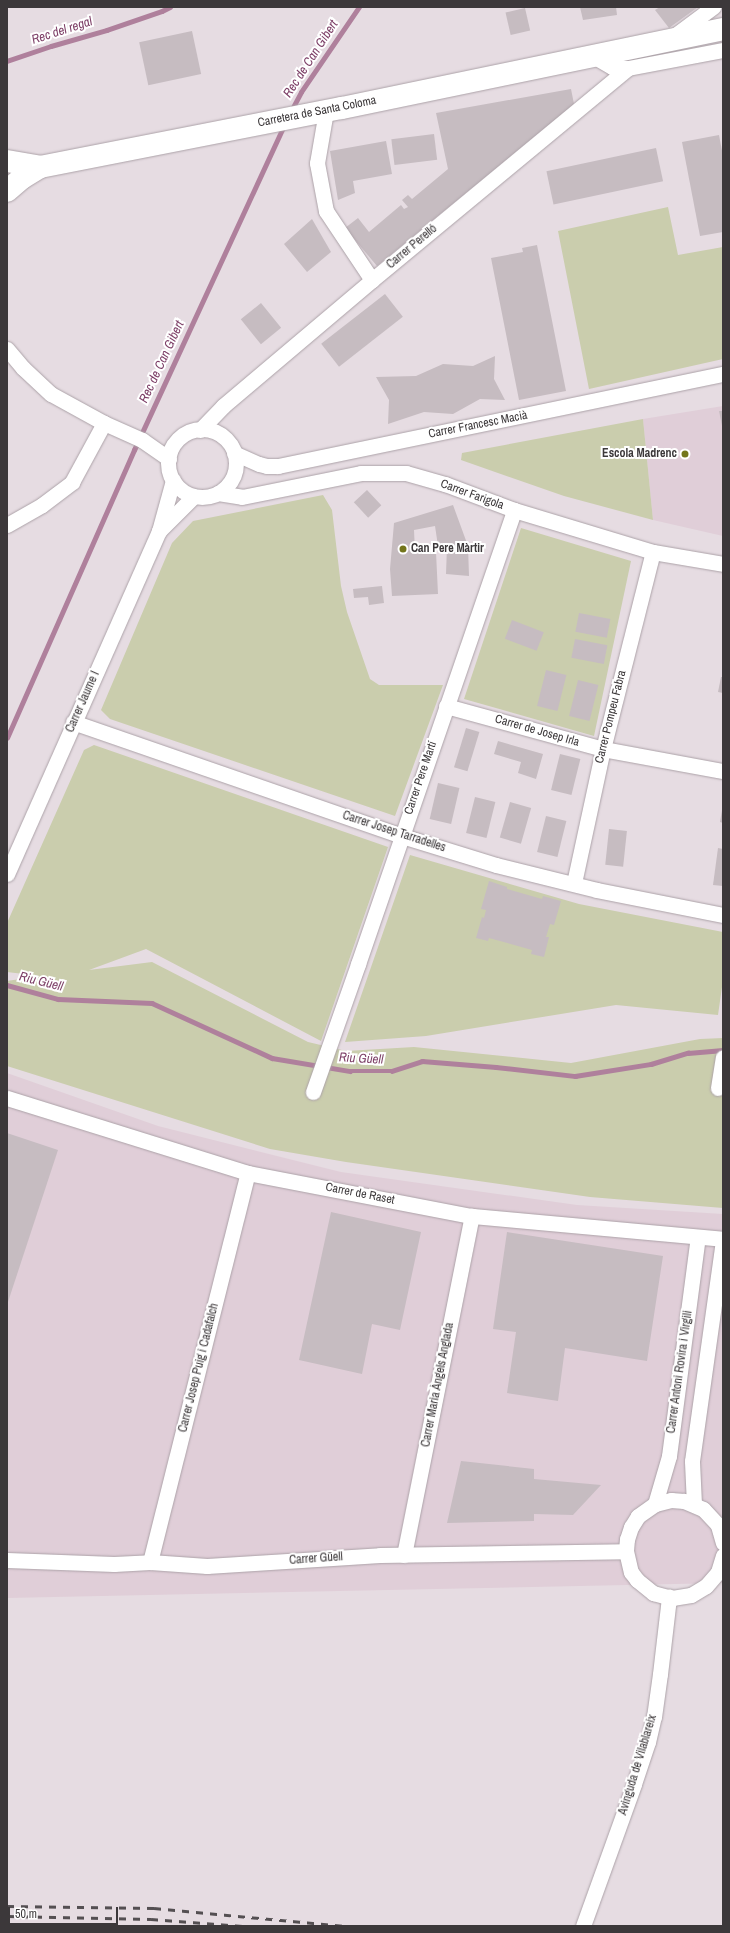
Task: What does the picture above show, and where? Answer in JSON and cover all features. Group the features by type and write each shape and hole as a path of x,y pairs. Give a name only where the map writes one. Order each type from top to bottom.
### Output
{"main road":[{"name":"Carretera de Santa Coloma","path":"7,191 22,178 40,167 316,113 670,40 723,47"},
{"name":"Carretera de Santa Coloma","path":"7,161 40,167"}],"street":[{"path":"670,40 715,8"},
{"name":"Carretera de Santa Coloma","path":"593,56 612,67 628,68 723,47"},
{"name":"Carrer Perelló","path":"200,430 223,406 372,280 628,68"},
{"path":"316,113 317,164 326,211 372,280"},
{"path":"7,349 23,368 51,394 67,404 142,440 169,459"},
{"name":"Carrer Francesc Macià","path":"234,453 259,464 278,466 723,374"},
{"path":"7,524 42,505 72,482 109,425"},
{"path":"200,430 212,431 223,437 234,453 235,472 228,484 218,493 206,497 194,496 182,490 173,480 170,472 169,459 174,444 183,436 200,430"},
{"path":"142,440 174,444"},
{"name":"Carrer Farigola","path":"218,493 242,497 361,473 406,473 446,484 514,510 653,552 723,564"},
{"name":"Carrer Jaume I","path":"7,874 159,531 173,480"},
{"name":"Carrer Jaume I","path":"159,531 194,496"},
{"name":"Carrer Pere Martí","path":"313,1092 514,510"},
{"name":"Carrer Pompeu Fabra","path":"574,884 603,750 653,552"},
{"name":"Carrer de Josep Irla","path":"446,706 603,750 723,771"},
{"name":"Carrer Josep Tarradelles","path":"74,722 402,836 496,865 597,890 723,915"},
{"path":"718,1088 723,1056"},
{"name":"Carrer de Raset","path":"7,1098 248,1173 472,1216 723,1240"},
{"name":"Carrer Josep Puig i Cadafalch","path":"150,1562 248,1173"},
{"name":"Carrer Maria Àngels Anglada","path":"404,1555 472,1216"},
{"name":"Carrer Antoni Rovira i Virgili","path":"655,1504 669,1456 698,1237"},
{"name":"Carrer Antoni Rovira i Virgili","path":"694,1504 692,1461 723,1240"},
{"path":"723,1543 718,1526 711,1517 694,1504 671,1500 655,1504 638,1516 631,1527 627,1539 626,1551 631,1572 637,1580 654,1593 669,1598 691,1595 706,1586 718,1572 723,1556"},
{"name":"Carrer Güell","path":"7,1560 114,1564 150,1562 207,1566 404,1555 626,1551"},
{"name":"Avinguda de Vilablareix","path":"583,1926 648,1742 654,1717 669,1598"}],"shaded area":[{"name":"Escola Madrenc","path":"723,406 723,536 653,520 643,419"},
{"path":"7,1073 158,1126 341,1172 577,1205 723,1214 723,1583 7,1598"}],"green space":[{"path":"668,207 678,255 723,247 723,359 589,389 558,231"},
{"path":"643,419 653,520 564,496 461,460 462,453"},
{"path":"323,495 332,510 341,586 347,612 370,679 379,685 443,685 395,816 110,719 101,710 172,543 193,521"},
{"path":"521,528 631,561 594,736 464,699"},
{"path":"94,745 388,847 321,1041 146,949 89,970 152,962 308,1042 346,1051 414,1047 571,1063 700,1039 723,1038 723,1208 590,1197 346,1162 270,1149 7,1066 7,981 40,976 7,972 7,923 84,750"},
{"path":"410,855 579,904 723,932 723,980 718,1015 616,1005 426,1036 345,1042"}],"building":[{"path":"580,7 616,7 617,15 583,20"},
{"path":"660,7 698,7 669,28 655,10"},
{"path":"525,8 530,30 511,35 506,12"},
{"path":"192,31 201,74 148,85 139,42"},
{"path":"571,89 574,104 377,266 345,228 358,218 369,232 401,205 404,209 408,207 402,200 408,195 412,199 448,169 436,113"},
{"path":"434,134 437,160 394,165 391,139"},
{"path":"719,135 723,156 723,232 700,236 682,142"},
{"path":"386,141 392,174 353,181 355,193 338,200 330,151"},
{"path":"656,148 663,181 554,205 546,171"},
{"path":"312,219 331,252 307,272 284,244"},
{"path":"537,245 566,391 519,400 491,258 523,252 522,248"},
{"path":"385,294 403,317 339,367 321,344"},
{"path":"261,303 281,328 261,344 241,319"},
{"path":"495,356 494,379 505,400 480,399 453,414 424,412 388,424 389,400 376,377 416,376 443,364 473,366"},
{"path":"719,411 723,411 723,426 722,426"},
{"path":"367,490 381,505 368,518 354,502"},
{"name":"Can Pere Màrtir","path":"453,505 468,546 469,576 446,574 447,546 438,546 435,526 414,530 415,552 436,552 438,594 392,596 390,569 394,523"},
{"path":"382,586 384,603 369,605 368,597 354,598 353,589"},
{"path":"579,613 610,619 607,638 575,632"},
{"path":"512,620 544,632 537,651 505,639"},
{"path":"575,639 607,645 604,664 571,658"},
{"path":"546,670 566,675 557,711 537,706"},
{"path":"721,677 723,677 723,693 718,692"},
{"path":"578,680 598,685 589,721 569,716"},
{"path":"466,728 479,732 467,771 454,767"},
{"path":"498,741 543,754 536,779 518,773 521,762 494,754"},
{"path":"560,754 580,759 571,795 551,790"},
{"path":"438,783 459,788 451,824 430,819"},
{"path":"475,797 495,802 486,838 466,833"},
{"path":"510,802 531,808 521,844 500,838"},
{"path":"723,810 723,823 720,822"},
{"path":"546,816 566,821 557,857 537,852"},
{"path":"609,829 627,831 623,867 605,865"},
{"path":"718,848 723,849 723,886 713,885"},
{"path":"489,881 507,887 507,889 542,899 543,896 561,901 554,925 550,924 546,937 549,937 544,957 531,954 532,950 489,938 488,941 476,938 482,917 484,918 486,910 481,909"},
{"path":"7,1133 58,1150 7,1305"},
{"path":"331,1212 421,1232 400,1330 372,1324 362,1374 299,1360"},
{"path":"507,1232 663,1256 647,1361 565,1348 558,1401 507,1393 516,1332 493,1329"},
{"path":"461,1461 534,1469 534,1479 601,1485 573,1515 534,1514 534,1521 447,1523"}],"waterway":[{"name":"Rec del regal","path":"7,61 51,46 107,30 170,7"},
{"name":"Rec de Can Gibert","path":"291,111 301,92 359,7"},
{"name":"Rec de Can Gibert","path":"7,738 134,450 283,127"},
{"name":"Riu Güell","path":"7,985 58,999 152,1003 272,1058 350,1071 392,1071 422,1061 496,1067 575,1076 651,1064 688,1053 723,1050"}],"railway":[{"path":"7,1906 154,1908 345,1926"},
{"path":"7,1916 151,1919 243,1926"}],"place":[{"name":"Escola Madrenc","path":"685,454"},
{"name":"Can Pere Màrtir","path":"403,549"}]}
